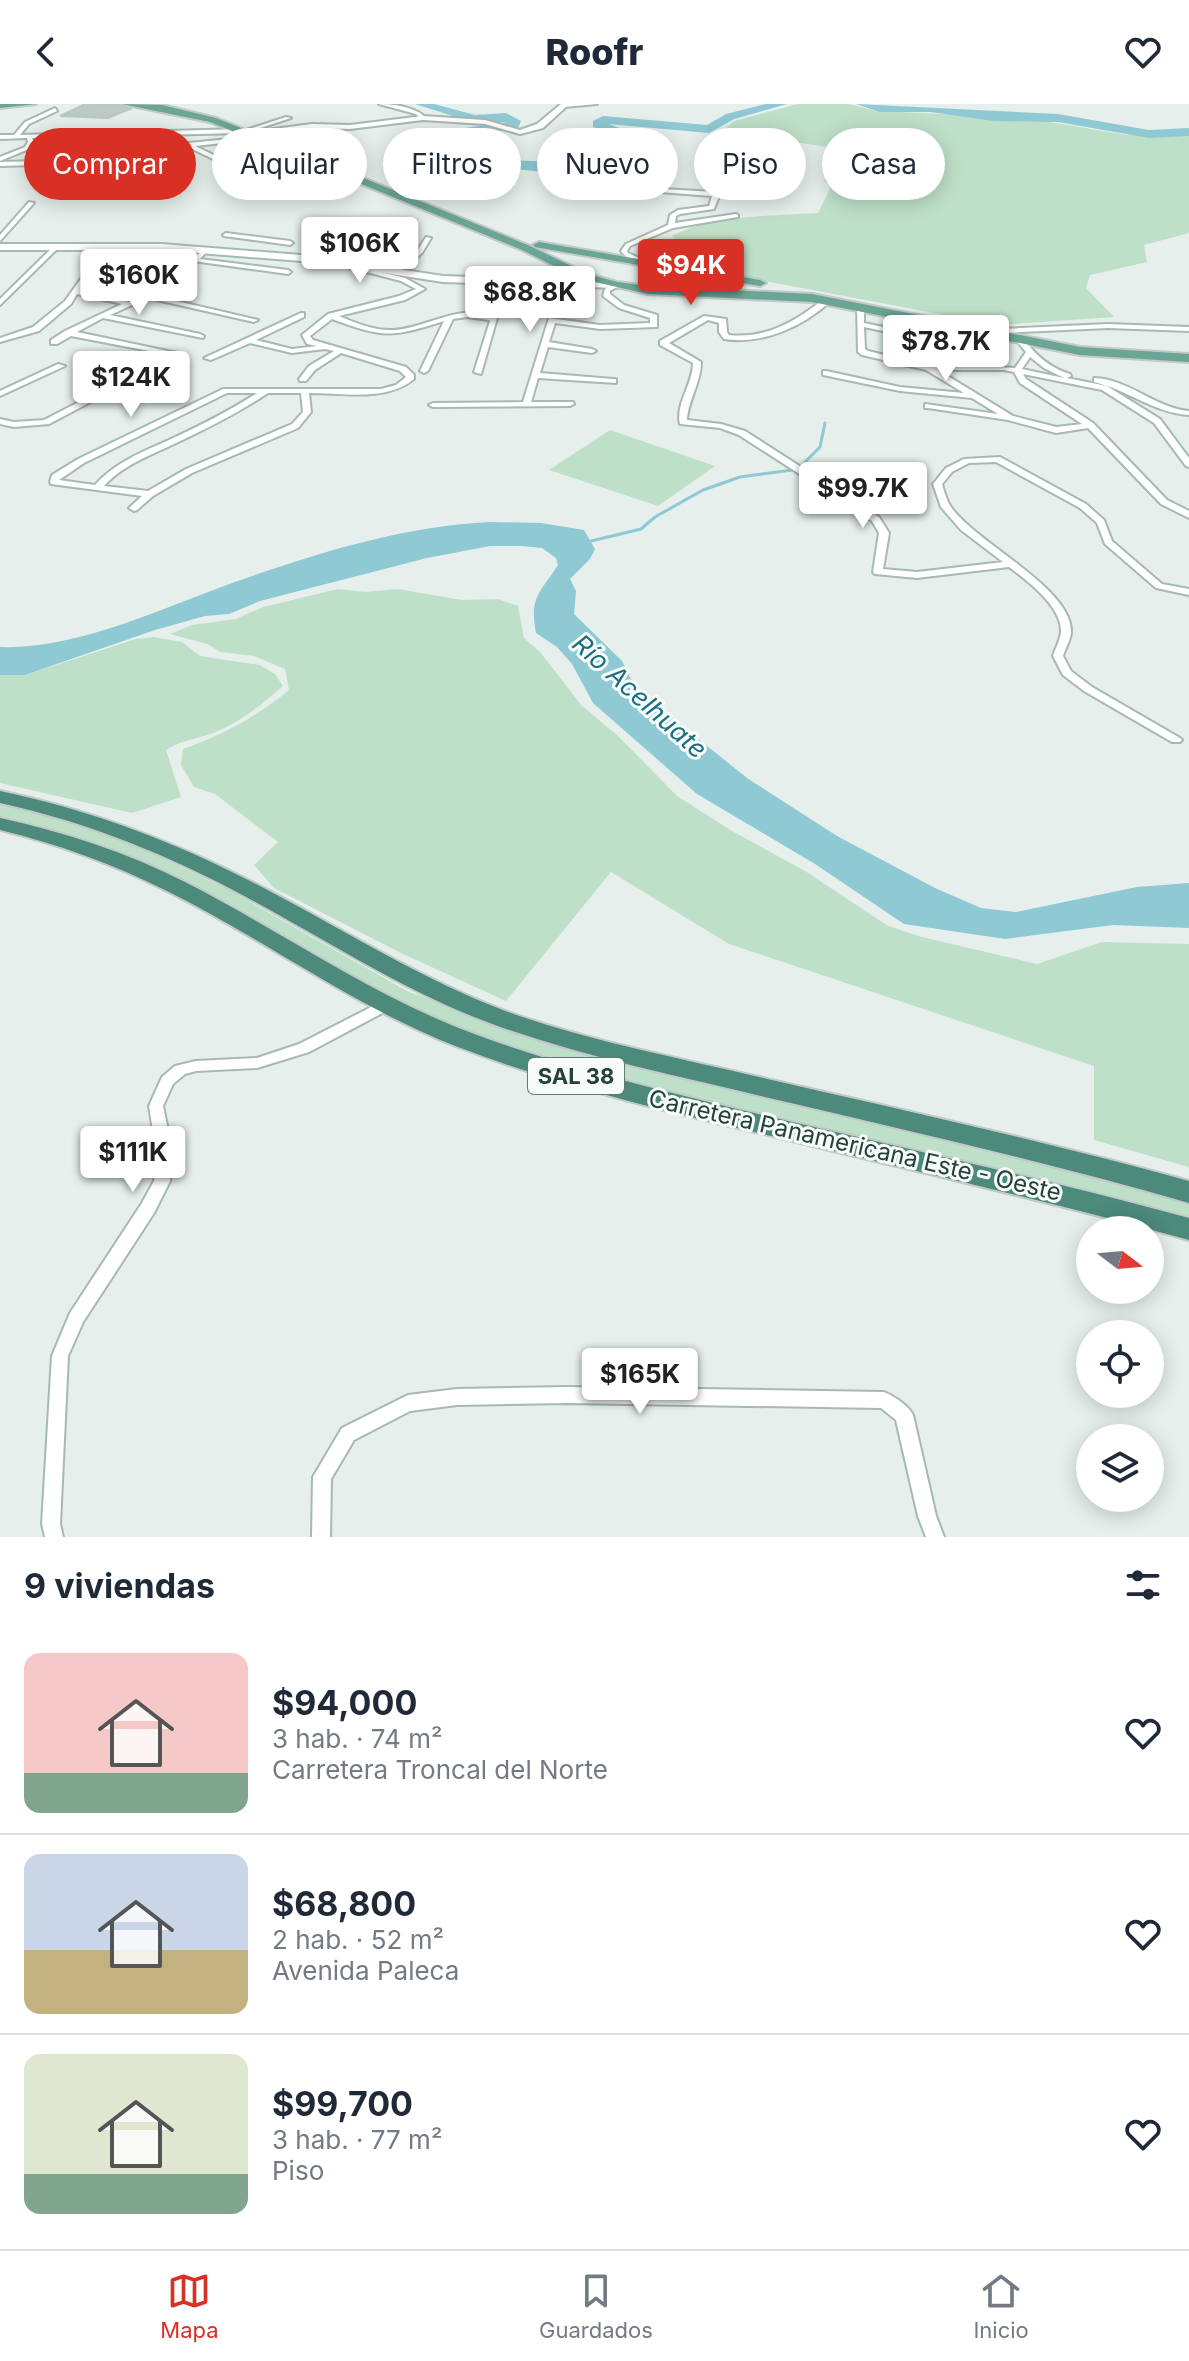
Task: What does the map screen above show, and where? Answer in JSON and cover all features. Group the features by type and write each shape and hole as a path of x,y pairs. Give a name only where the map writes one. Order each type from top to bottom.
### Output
{"highway":[{"name":"Carretera Panamericana Este - Oeste","path":"0,797 107,824 186,858 289,911 381,965 473,1008 556,1035 660,1062 1000,1142 1189,1192"},
{"name":"Carretera Panamericana Este - Oeste","path":"0,824 83,846 134,866 209,904 385,1005 470,1042 657,1099 1050,1191 1189,1229"}],"main road":[{"path":"0,105 32,104"},
{"path":"126,104 185,113 234,128"},
{"path":"152,104 211,115 240,128"},
{"path":"367,180 503,235 565,251 678,270"},
{"path":"367,182 584,276 616,285"},
{"path":"0,247 161,247 314,259 475,281 616,285 781,295 860,307 1113,356 1189,356"},
{"path":"561,265 558,258 575,255 846,298 1110,351 1189,356"},
{"path":"698,273 737,286 700,292"},
{"path":"556,283 578,281 584,276"}],"street":[{"path":"382,104 418,113 423,118"},
{"path":"295,128 350,127 423,118 492,125 520,132 537,127 561,104 594,104"},
{"path":"16,136 27,123 55,110"},
{"path":"263,128 288,118"},
{"path":"0,137 24,136"},
{"path":"0,161 24,149"},
{"path":"0,161 24,161"},
{"path":"671,226 673,215 712,208 714,200"},
{"path":"0,239 31,203"},
{"path":"654,266 624,251 635,240 671,226 736,216"},
{"path":"226,235 290,243 276,256"},
{"path":"397,272 420,252 428,238"},
{"path":"0,340 36,329 76,291 87,274 123,245"},
{"path":"76,291 132,275 147,266 161,247"},
{"path":"0,303 54,249"},
{"path":"198,250 195,260 288,272"},
{"path":"54,342 147,296 157,281 198,250"},
{"path":"148,494 54,482 55,477 81,461 226,391 381,391 399,387 411,377 403,369 310,342 306,335 331,316 402,298 421,289 403,279 314,259"},
{"path":"526,404 552,320 600,327 654,325 654,317 619,307 609,299 607,290 616,285"},
{"path":"0,288 15,289"},
{"path":"76,291 130,304"},
{"path":"147,296 254,320"},
{"path":"827,301 799,320 752,339 727,337 723,332 723,321 707,318 663,343 697,362 696,383 681,414 683,422 721,426 742,433 876,519 884,533 878,572 917,575 1010,564"},
{"path":"860,307 860,347 865,353 929,368 978,367 1017,371 1111,392 1157,421 1189,464"},
{"path":"208,358 301,315"},
{"path":"102,316 200,336"},
{"path":"331,316 382,332 398,332 450,317 485,316 494,320 478,372"},
{"path":"424,371 450,317"},
{"path":"860,324 959,345 972,353 978,367"},
{"path":"999,331 1108,326 1189,329"},
{"path":"0,421 14,425 46,422 178,354 68,333"},
{"path":"1020,340 1029,353 1055,373 1116,383 1163,408 1189,413"},
{"path":"249,341 292,351 325,347"},
{"path":"545,344 592,351"},
{"path":"303,379 312,368 340,351"},
{"path":"1017,371 1029,353"},
{"path":"0,394 61,366"},
{"path":"929,368 1010,418"},
{"path":"1017,371 1023,381 1090,425 1164,502 1189,515"},
{"path":"826,373 900,389 974,397"},
{"path":"535,375 613,381"},
{"path":"97,488 109,472 124,463 266,391"},
{"path":"134,508 148,494 295,426 307,412 305,391"},
{"path":"433,405 570,404"},
{"path":"928,406 1010,418 1056,430 1090,425"},
{"path":"1176,740 1116,707 1067,673 1058,656 1064,645 1064,616 1048,595 974,536 951,513 938,494 937,484 967,461 997,459 1038,478 1083,506 1101,522 1108,542 1159,586 1189,592"},
{"path":"54,1537 51,1524 60,1356 76,1318 148,1208 162,1181 165,1155 156,1106 167,1081 180,1070 196,1066 257,1063 304,1048 385,1005"},
{"path":"321,1537 322,1477 348,1434 408,1403 457,1397 568,1395 884,1400 904,1415 927,1516 935,1537"}],"green space":[{"path":"798,104 848,104 877,111 1026,118 1127,135 1189,134 1189,233 1144,245 1147,262 1090,275 1086,288 1114,317 998,325 659,261 684,247 672,236 704,224 818,213 824,200 945,200 945,128 822,128 822,146 806,144 806,128 726,128 734,121"},
{"path":"610,430 715,466 658,506 549,470"},
{"path":"338,589 365,592 398,589 462,600 498,599 518,606 524,638 540,652 582,706 617,735 677,796 805,871 888,926 1037,964 1102,942 1189,944 1189,1167 1094,1140 1094,1066 729,944 611,872 506,1001 403,954 274,888 254,865 278,842 215,794 194,787 181,765 183,749 239,724 289,690 285,669 254,656 221,652 207,644 170,634 192,625 236,619 263,607"},
{"path":"154,637 182,642 200,656 260,665 275,674 283,686 229,726 166,750 181,797 132,813 0,783 0,675 25,675 136,639"},
{"path":"0,803 106,831 229,890 407,991 541,1040 1024,1158 1189,1202 1189,1222 656,1090 570,1066 446,1025 390,1000 108,849 0,817"}],"water":[{"name":"Río Acelhuate","path":"490,522 541,523 584,530 595,549 590,559 570,579 576,591 574,614 622,661 636,689 747,778 837,836 935,888 981,908 1016,912 1137,887 1189,883 1189,928 1113,925 1005,939 904,924 815,864 697,794 593,703 572,664 557,647 536,633 535,603 558,565 556,558 542,548 490,546 427,558 260,601 229,614 205,616 155,630 25,675 0,675 0,647 59,642 120,625 329,551 425,529"}],"building":[{"path":"85,104 119,105 130,109 108,118 60,116"}],"waterway":[{"path":"421,104 475,119 506,117 515,121 514,125 450,134 423,142 438,148 432,154 437,169 499,164 548,168 566,166 621,147 634,136 597,124 603,120 709,129 730,116 781,104"},
{"path":"862,104 880,109 930,109 994,117 1058,118 1149,134 1189,132"},
{"path":"802,465 820,447 825,423"},
{"path":"587,542 641,529 655,517 703,490 740,477 792,470"}]}
